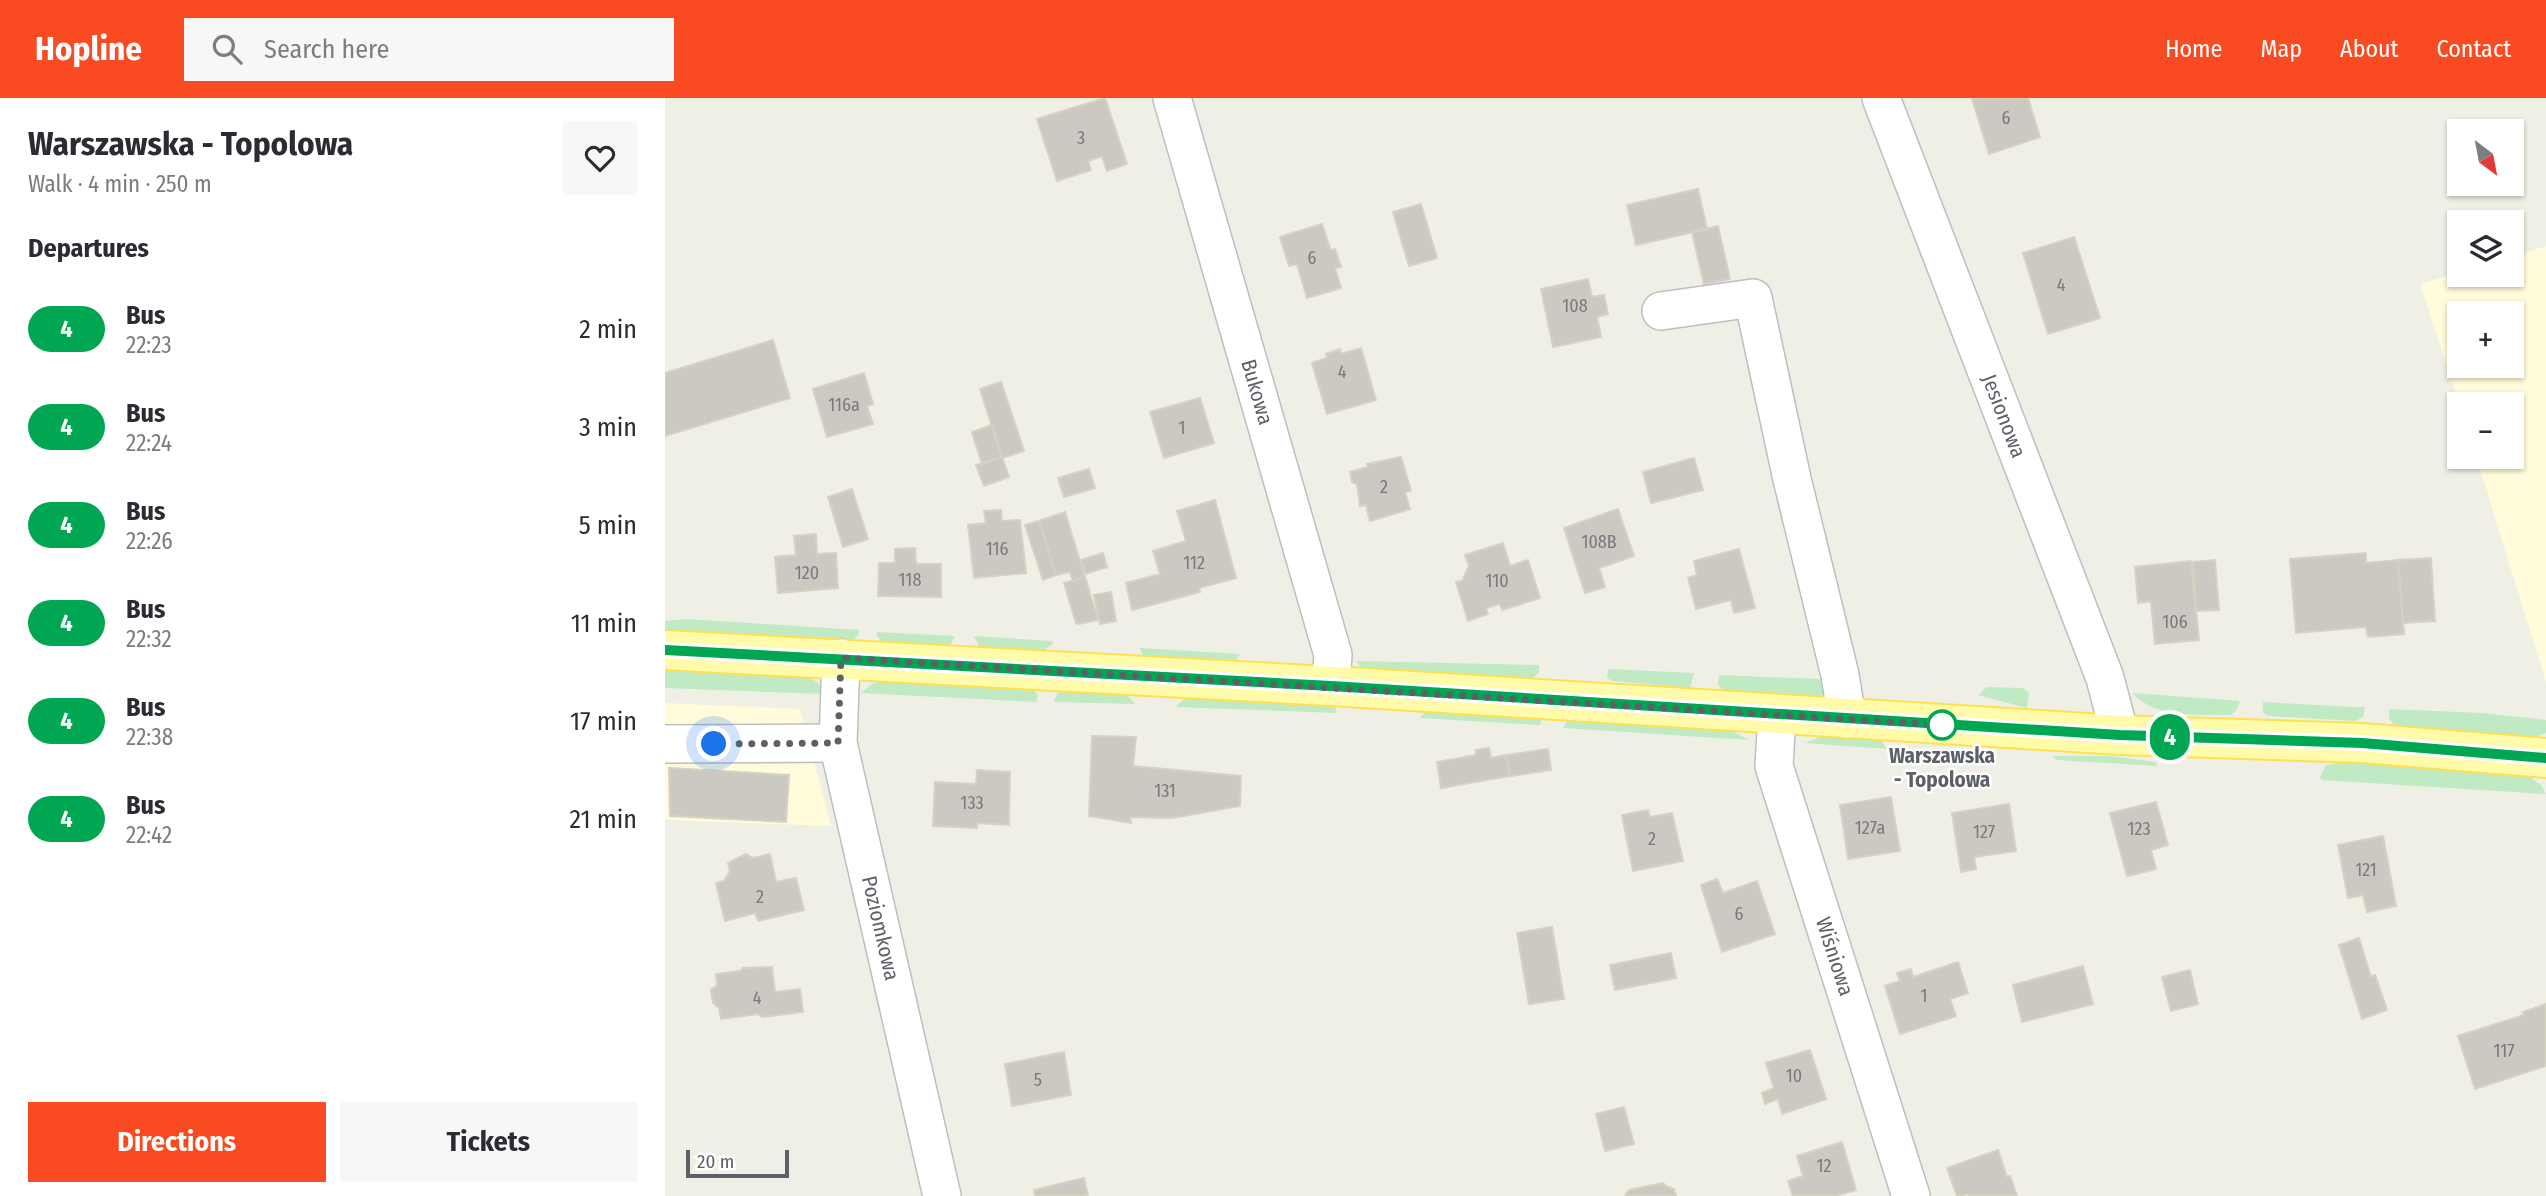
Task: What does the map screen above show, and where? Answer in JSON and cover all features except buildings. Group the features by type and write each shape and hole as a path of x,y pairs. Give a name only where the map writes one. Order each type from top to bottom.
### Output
{"main road":[{"path":"665,650 1331,686 2120,735 2362,743 2546,758"}],"street":[{"name":"Bukowa","path":"1172,98 1333,655 1331,686"},
{"name":"Jesionowa","path":"1881,98 2105,678 2120,735"},
{"path":"1661,310 1753,298 1792,479 1840,675 1847,719"},
{"name":"Poziomkowa","path":"841,658 838,743 942,1196"},
{"name":"Wiśniowa","path":"1777,714 1774,766 1911,1196"},
{"path":"665,744 838,743"}],"shaded area":[{"path":"2546,246 2546,682 2480,469 2524,469 2524,392 2455,392 2451,378 2524,378 2524,301 2447,301 2447,367 2420,284 2447,276 2447,287 2524,287 2524,253"},
{"path":"665,703 800,709 831,826 665,820"}],"green space":[{"path":"688,619 859,630 858,636 851,641 665,630 665,621"},
{"path":"877,632 955,636 947,646 882,642"},
{"path":"974,636 1052,641 1053,644 1042,651 980,648"},
{"path":"1140,648 1240,654 1236,660 1143,656"},
{"path":"1356,661 1539,665 1539,672 1533,678 1361,668"},
{"path":"665,669 809,677 818,683 824,694 665,688"},
{"path":"1608,669 1694,673 1690,688 1613,681 1607,678"},
{"path":"1719,675 1819,679 1824,683 1826,697 1723,690 1718,684"},
{"path":"882,680 1032,689 1038,695 1036,702 861,693"},
{"path":"1987,687 2022,688 2029,692 2027,708 1978,695"},
{"path":"1065,690 1125,693 1135,704 1053,702 1058,693"},
{"path":"2132,693 2240,701 2231,715 2191,715 2154,708"},
{"path":"1187,697 1335,706 1337,713 1175,707"},
{"path":"2263,702 2365,707 2363,717 2355,721 2268,716 2263,713"},
{"path":"2389,709 2482,713 2546,720 2546,733 2531,739 2398,725 2393,724 2389,718"},
{"path":"1425,712 1539,717 1541,721 1540,725 1420,718"},
{"path":"1568,719 1732,731 1749,740 1563,728"},
{"path":"1831,736 1880,739 1887,749 1805,743"},
{"path":"2052,756 2109,756 2156,762 2157,766 2057,760"},
{"path":"2358,760 2531,778 2542,786 2546,794 2321,780 2326,765"}],"bus line":[{"name":"4","path":"665,650 1331,686 2120,735 2362,743 2546,758"}],"place":[{"name":"Warszawska - Topolowa","path":"1942,725"}],"route":[{"path":"714,744 838,743 841,658 1942,725"}]}
